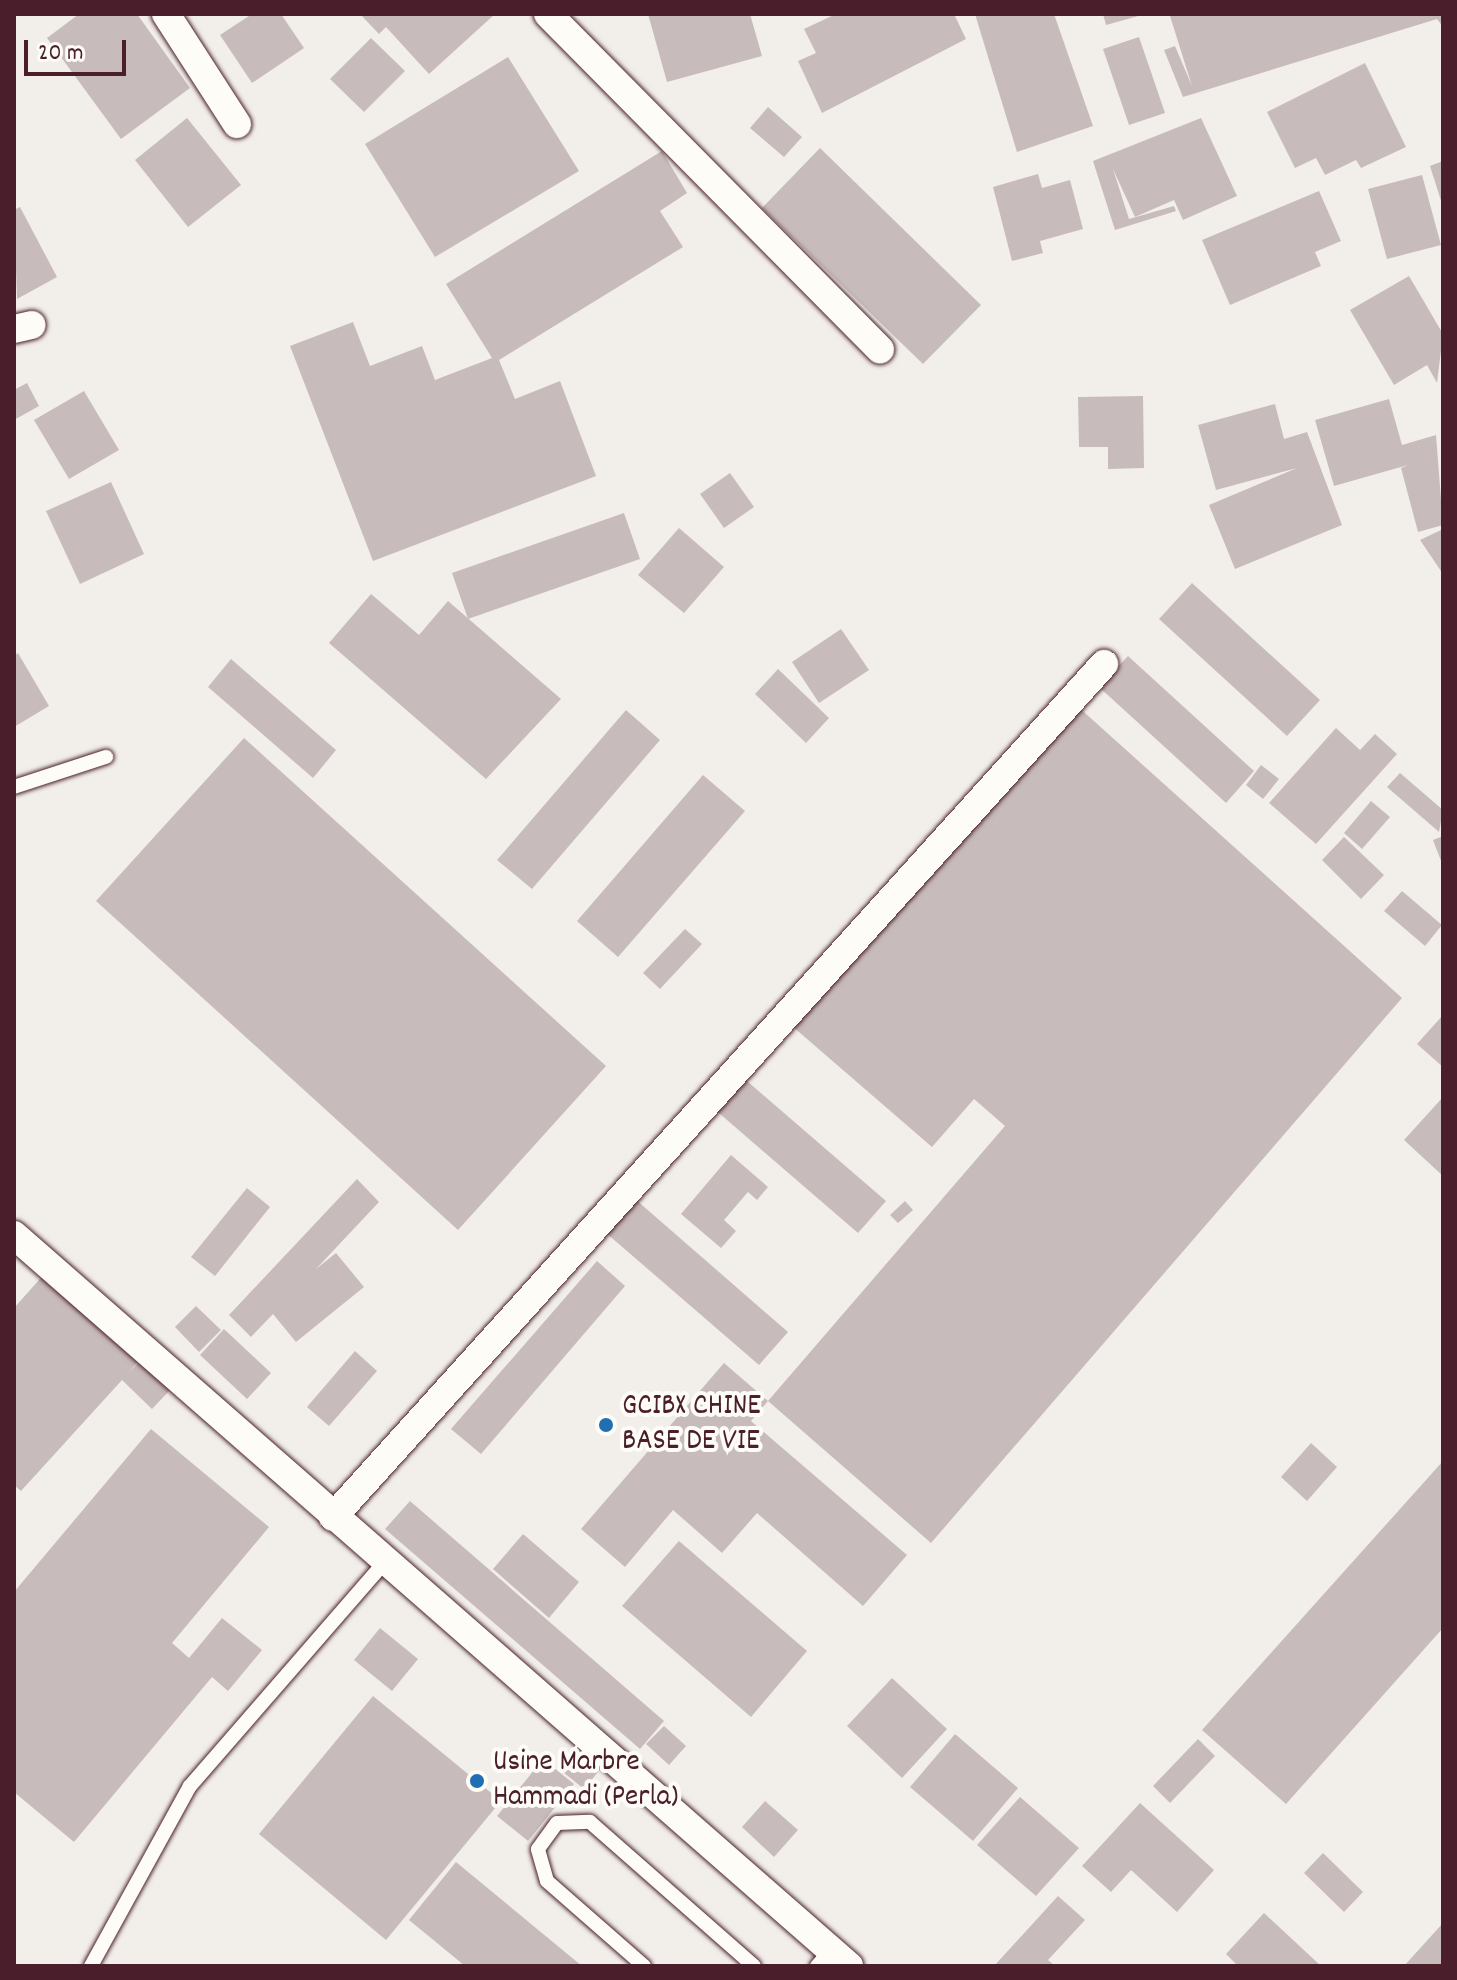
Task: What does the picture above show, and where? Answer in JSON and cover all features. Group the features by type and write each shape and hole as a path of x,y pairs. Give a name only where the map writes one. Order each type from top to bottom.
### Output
{"street":[{"path":"166,14 237,124"},
{"path":"548,14 880,350"},
{"path":"333,1517 1104,664"},
{"path":"14,1235 832,1961"}],"lane":[{"path":"14,787 106,757"},
{"path":"91,1966 190,1786 385,1562"},
{"path":"644,1966 547,1881 538,1849 557,1823 590,1822 754,1966"}],"building":[{"path":"79,14 137,14 190,88 121,139 47,38"},
{"path":"252,14 281,14 304,48 252,83 220,35"},
{"path":"360,14 495,14 429,74 386,27 379,34"},
{"path":"648,14 750,14 762,56 667,82"},
{"path":"836,14 954,14 966,39 822,113 798,61 816,53 804,29"},
{"path":"975,14 1054,14 1093,126 1017,152"},
{"path":"1103,14 1142,14 1142,15 1106,25"},
{"path":"1443,14 1443,27 1437,19 1183,97 1164,50 1175,46 1192,86 1170,16"},
{"path":"1139,37 1165,113 1129,125 1103,49"},
{"path":"371,38 405,71 364,112 330,79"},
{"path":"508,57 579,171 435,257 365,144"},
{"path":"1365,63 1406,147 1361,168 1356,160 1325,175 1316,158 1295,168 1267,112"},
{"path":"768,107 802,137 784,157 750,128"},
{"path":"187,118 241,185 188,227 135,160"},
{"path":"1201,118 1237,196 1183,220 1174,200 1135,217 1113,169 1129,219 1174,206 1176,211 1115,230 1093,161"},
{"path":"820,148 981,305 923,364 762,208"},
{"path":"662,151 687,193 660,211 683,247 499,360 515,399 560,381 596,476 373,561 290,346 353,322 370,366 422,346 435,380 492,358 446,284"},
{"path":"1443,161 1443,204 1442,204 1430,166"},
{"path":"1038,174 1042,188 1070,180 1083,229 1040,241 1043,253 1012,261 993,187"},
{"path":"1422,175 1441,245 1387,259 1368,189"},
{"path":"1319,191 1341,241 1315,252 1321,266 1230,305 1202,240"},
{"path":"20,207 57,277 17,299 14,210"},
{"path":"1409,276 1443,334 1437,383 1427,365 1394,385 1350,310"},
{"path":"27,383 39,406 14,420 14,390"},
{"path":"84,391 119,450 69,479 34,420"},
{"path":"1143,396 1144,468 1108,469 1108,447 1079,447 1078,397"},
{"path":"1389,399 1402,445 1436,435 1443,525 1418,532 1401,468 1408,465 1334,486 1315,420"},
{"path":"1275,404 1284,439 1307,432 1342,525 1235,569 1209,505 1297,468 1216,490 1198,425"},
{"path":"730,473 754,507 724,528 700,494"},
{"path":"111,482 144,554 80,584 46,511"},
{"path":"624,513 640,559 468,619 452,573"},
{"path":"679,528 724,567 684,613 638,575"},
{"path":"1443,529 1443,574 1420,540"},
{"path":"1192,583 1320,700 1287,736 1159,619"},
{"path":"371,594 419,635 448,601 561,699 486,779 329,643"},
{"path":"841,629 869,670 819,703 792,662"},
{"path":"18,653 49,706 14,727 14,656"},
{"path":"1128,656 1254,771 1226,803 1099,687"},
{"path":"231,659 336,750 313,778 208,687"},
{"path":"778,669 829,718 806,743 755,694"},
{"path":"1075,704 1402,998 931,1543 768,1401 1005,1126 974,1099 932,1147 792,1026"},
{"path":"626,710 660,740 532,889 497,860"},
{"path":"1336,728 1360,750 1375,734 1397,754 1316,844 1269,803"},
{"path":"244,738 606,1066 458,1230 96,901"},
{"path":"1261,765 1279,779 1263,799 1246,785"},
{"path":"1400,773 1443,810 1439,832 1387,787"},
{"path":"703,775 745,811 618,957 577,921"},
{"path":"1371,801 1390,817 1362,849 1344,833"},
{"path":"1443,836 1443,866 1433,840"},
{"path":"1344,837 1384,875 1361,899 1322,860"},
{"path":"1402,891 1442,925 1425,946 1384,911"},
{"path":"685,929 702,944 660,989 643,973"},
{"path":"1443,1015 1443,1067 1417,1044"},
{"path":"740,1075 886,1201 858,1233 712,1107"},
{"path":"1443,1097 1443,1176 1404,1140"},
{"path":"731,1155 768,1187 757,1200 748,1192 724,1220 736,1231 721,1248 681,1214"},
{"path":"357,1179 379,1202 316,1269 336,1253 364,1287 296,1342 273,1314 251,1337 229,1315"},
{"path":"247,1188 270,1207 215,1276 191,1257"},
{"path":"627,1192 788,1332 759,1365 598,1226"},
{"path":"905,1201 913,1210 898,1223 890,1215"},
{"path":"597,1261 625,1286 481,1454 451,1429"},
{"path":"47,1271 143,1356 129,1372 140,1361 171,1389 152,1409 122,1380 21,1491 14,1485 14,1308"},
{"path":"196,1306 221,1330 199,1352 175,1327"},
{"path":"224,1329 271,1373 247,1399 200,1355"},
{"path":"355,1351 377,1371 329,1426 307,1407"},
{"path":"724,1363 768,1401 751,1421 907,1555 863,1606 757,1513 722,1553 673,1510 625,1567 581,1529"},
{"path":"151,1429 269,1527 172,1643 189,1658 222,1618 262,1650 228,1691 212,1677 74,1842 14,1792 14,1592"},
{"path":"1311,1443 1337,1467 1307,1501 1281,1477"},
{"path":"1443,1461 1443,1628 1286,1804 1202,1730"},
{"path":"410,1501 664,1721 640,1749 385,1529"},
{"path":"523,1534 579,1582 549,1618 493,1569"},
{"path":"679,1541 807,1651 751,1717 622,1606"},
{"path":"380,1628 418,1659 392,1691 354,1660"},
{"path":"892,1678 947,1729 902,1778 847,1726"},
{"path":"373,1696 501,1801 386,1940 259,1834"},
{"path":"664,1726 686,1746 669,1765 646,1744"},
{"path":"955,1734 1018,1788 973,1841 910,1787"},
{"path":"1198,1739 1215,1756 1170,1803 1153,1786"},
{"path":"578,1755 598,1772 584,1789 563,1772"},
{"path":"543,1759 574,1784 528,1841 497,1816"},
{"path":"1020,1797 1079,1848 1036,1896 977,1845"},
{"path":"765,1801 798,1830 774,1857 742,1827"},
{"path":"1140,1803 1214,1870 1177,1912 1131,1870 1111,1892 1082,1866"},
{"path":"1323,1853 1363,1892 1344,1912 1304,1873"},
{"path":"456,1862 582,1966 465,1966 409,1920"},
{"path":"1058,1896 1085,1920 1048,1960 1055,1966 994,1966"},
{"path":"1264,1913 1321,1966 1238,1966 1226,1954"},
{"path":"1443,1923 1443,1966 1404,1966"}],"place":[{"name":"GCIBX CHINE BASE DE VIE","path":"606,1425"},
{"name":"Usine Marbre Hammadi (Perla)","path":"477,1781"}]}
